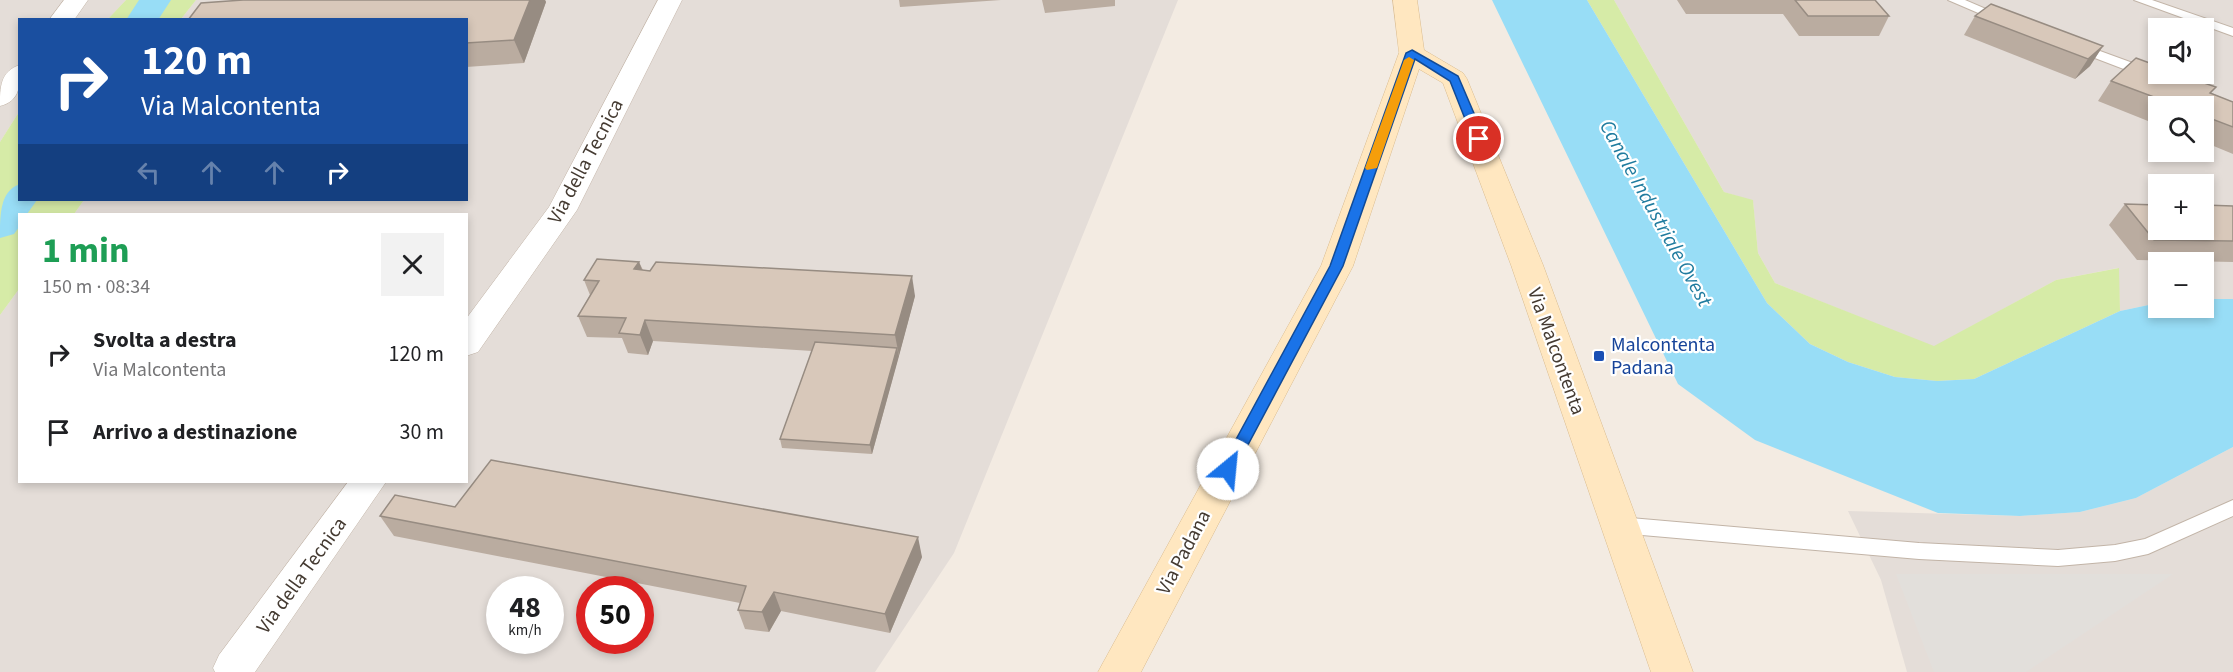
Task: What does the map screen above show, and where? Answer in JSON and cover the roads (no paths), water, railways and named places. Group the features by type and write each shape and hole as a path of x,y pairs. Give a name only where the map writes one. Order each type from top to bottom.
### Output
{"main road":[{"name":"Via Padana","path":"1119,672 1336,266 1412,53 1405,0"},
{"name":"Via Malcontenta","path":"1412,53 1454,79 1519,244 1672,672"}],"street":[{"path":"62,18 76,0"},
{"name":"Via della Tecnica","path":"468,341 562,210 670,0"},
{"path":"0,98 18,76"},
{"name":"Via della Tecnica","path":"234,669 367,483"}],"lane":[{"path":"1954,0 2010,21"},
{"path":"2140,0 2233,32"},
{"path":"2066,42 2148,73"},
{"path":"1619,525 1919,551 2058,558 2115,553 2148,546 2233,508"}],"water":[{"name":"Canale Industriale Ovest","path":"1492,0 1587,0 1767,303 1810,344 1848,362 1895,377 1937,381 1974,379 2120,311 2148,305 2148,318 2214,318 2214,299 2233,299 2233,447 2136,498 2080,512 2020,516 1938,513 1755,440 1678,384"}],"waterway":[{"path":"143,18 155,0"},
{"path":"0,225 18,199"}],"place":[{"name":"Malcontenta Padana","path":"1599,356"}]}
